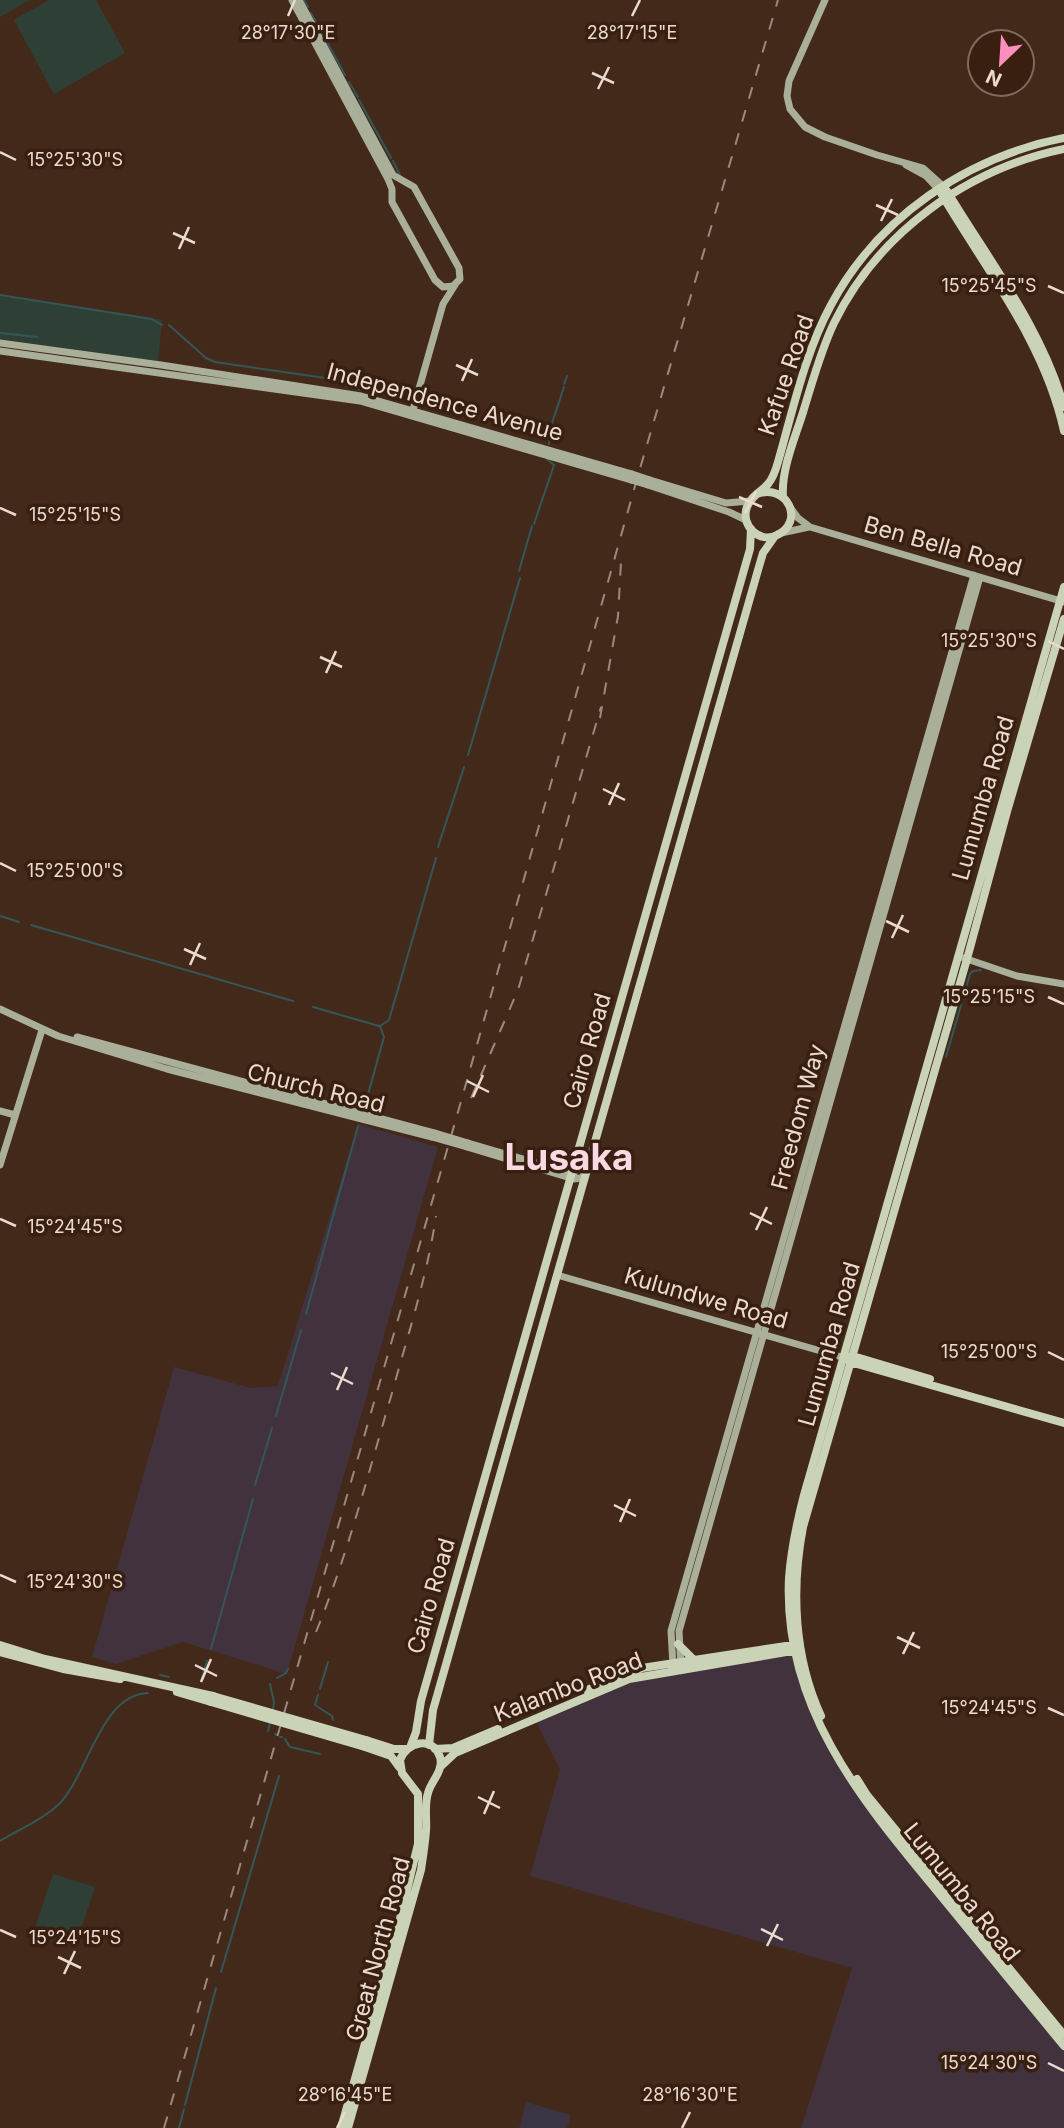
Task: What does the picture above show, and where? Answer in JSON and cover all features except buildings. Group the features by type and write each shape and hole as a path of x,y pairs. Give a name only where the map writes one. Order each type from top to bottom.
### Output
{"main road":[{"path":"292,0 392,189 392,202 435,280 448,288 455,285"},
{"path":"299,0 393,175 414,187 459,268 460,279 443,304 413,410"},
{"path":"825,0 789,81 787,96 790,109 799,122 812,132 923,168 943,192 1034,334 1051,366 1064,407"},
{"name":"Kafue Road","path":"753,497 769,483 776,468 808,357 831,304 878,240 993,158 1029,145 1064,138"},
{"name":"Kafue Road","path":"783,497 782,486 789,460 817,366 834,322 880,255 931,208 943,192 967,184 1005,165 1064,149"},
{"path":"414,187 416,178"},
{"path":"392,189 403,182"},
{"path":"953,207 967,184"},
{"path":"931,208 953,207"},
{"path":"953,207 1029,336 1056,400 1064,431"},
{"path":"441,286 443,304"},
{"name":"Independence Avenue","path":"0,343 333,390 413,410 631,477 729,512 748,525"},
{"name":"Independence Avenue","path":"0,351 359,401 631,477"},
{"name":"Independence Avenue","path":"649,483 726,503 753,497"},
{"path":"789,505 790,520 778,534 760,536 748,525 746,512 753,497 770,491 783,497 789,505 798,518 810,527"},
{"name":"Cairo Road","path":"408,1747 569,1175 729,625 750,549 748,525"},
{"name":"Ben Bella Road","path":"778,534 810,527 1063,601"},
{"name":"Cairo Road","path":"432,1747 433,1710 584,1178 763,553 778,534"},
{"name":"Freedom Way","path":"677,1666 679,1629 871,929 936,720 977,576"},
{"name":"Lumumba Road","path":"1064,586 1063,601 850,1359 804,1495 793,1544 789,1597 797,1647 812,1710 834,1753 863,1799 1064,2046"},
{"name":"Lumumba Road","path":"963,957 1064,619"},
{"path":"729,625 734,630 742,629"},
{"path":"725,637 732,635 738,641"},
{"path":"683,784 688,790 696,788"},
{"path":"680,796 687,795 693,800"},
{"path":"645,919 650,924 658,923"},
{"path":"641,931 648,929 654,935"},
{"path":"963,957 1017,976 1064,984"},
{"name":"Church Road","path":"0,1009 42,1030 76,1041 277,1099 433,1135"},
{"path":"0,1165 42,1030"},
{"name":"Church Road","path":"42,1030 109,1045 584,1178"},
{"path":"36,1044 44,1037 76,1041"},
{"path":"607,1050 612,1055 620,1054"},
{"path":"604,1062 611,1060 617,1066"},
{"path":"0,1111 15,1115"},
{"name":"Kulundwe Road","path":"557,1275 850,1359"},
{"path":"526,1333 532,1339 540,1337"},
{"name":"Freedom Way","path":"677,1666 671,1631 761,1333"},
{"path":"523,1345 530,1344 536,1349"},
{"path":"850,1359 1064,1417"},
{"path":"850,1359 1064,1423"},
{"path":"486,1475 491,1480 499,1478"},
{"path":"483,1487 490,1485 496,1490"},
{"path":"445,1619 452,1624 458,1622"},
{"path":"442,1631 448,1629 455,1634"},
{"path":"678,1644 694,1660"},
{"path":"0,1645 45,1659 174,1686 365,1744 391,1748 420,1743 432,1747 441,1761 440,1768 435,1778 423,1784 411,1782 393,1758 365,1744"},
{"name":"Lumumba Road","path":"797,1647 827,1729 867,1795 1064,2035"},
{"name":"Kalambo Road","path":"432,1747 453,1748 627,1673 797,1647"},
{"name":"Kalambo Road","path":"440,1768 455,1754 629,1679 694,1660 797,1647"},
{"path":"0,1652 63,1670 212,1699"},
{"path":"402,1773 400,1760 408,1747"},
{"name":"Great North Road","path":"348,2128 416,1888 425,1845 427,1795 435,1778"},
{"name":"Great North Road","path":"341,2128 418,1844 420,1805 418,1794 411,1782"}],"shaded area":[{"path":"358,1124 438,1147 287,1674 183,1642 116,1664 92,1657 174,1367 251,1388 278,1386"},
{"path":"792,1656 800,1682 834,1753 1064,2047 1064,2128 801,2128 852,1968 530,1876 560,1769 533,1715 627,1675"},
{"path":"526,2102 571,2115 567,2128 519,2128"}],"green space":[{"path":"0,0 30,0 0,17"},
{"path":"49,0 96,0 125,53 54,94 14,20"},
{"path":"0,296 162,320 158,361 0,339"},
{"path":"53,1874 95,1887 75,1947 33,1934"}],"waterway":[{"path":"304,0 308,7"},
{"path":"311,13 324,36"},
{"path":"327,42 345,75"},
{"path":"349,82 358,97"},
{"path":"359,100 391,158"},
{"path":"393,161 400,175"},
{"path":"0,295 152,319 162,325"},
{"path":"169,325 206,358 215,362 339,380 346,386 377,394"},
{"path":"0,333 37,337"},
{"path":"564,384 567,376"},
{"path":"549,444 551,426 564,387"},
{"path":"534,524 554,465 547,459"},
{"path":"519,571 532,526"},
{"path":"468,755 520,578"},
{"path":"438,847 464,767"},
{"path":"367,1098 384,1037 380,1026 389,1020 436,858"},
{"path":"0,916 19,922"},
{"path":"31,925 293,1001"},
{"path":"946,1057 970,974 981,970"},
{"path":"313,1007 379,1026"},
{"path":"306,1314 358,1126"},
{"path":"276,1416 301,1330"},
{"path":"255,1485 272,1428"},
{"path":"211,1649 253,1499"},
{"path":"201,1681 207,1661"},
{"path":"320,1689 328,1662"},
{"path":"277,1678 288,1669"},
{"path":"160,1675 169,1677"},
{"path":"270,1684 273,1710"},
{"path":"0,1841 54,1809 70,1790 97,1737 118,1707 132,1697 148,1693"},
{"path":"318,1695 315,1705 332,1716 333,1720"},
{"path":"268,1731 270,1722"},
{"path":"285,1739 290,1747 320,1754"},
{"path":"221,1972 279,1776"},
{"path":"185,2105 216,1988"},
{"path":"179,2128 184,2109"}],"railway":[{"path":"164,2128 456,1119 641,465 778,0"},
{"path":"600,718 618,616 621,562"},
{"path":"471,1098 518,990 601,707"},
{"path":"316,1632 348,1543 392,1393 422,1283 436,1216"}],"district":[{"name":"Lusaka","path":"569,1157"}]}
